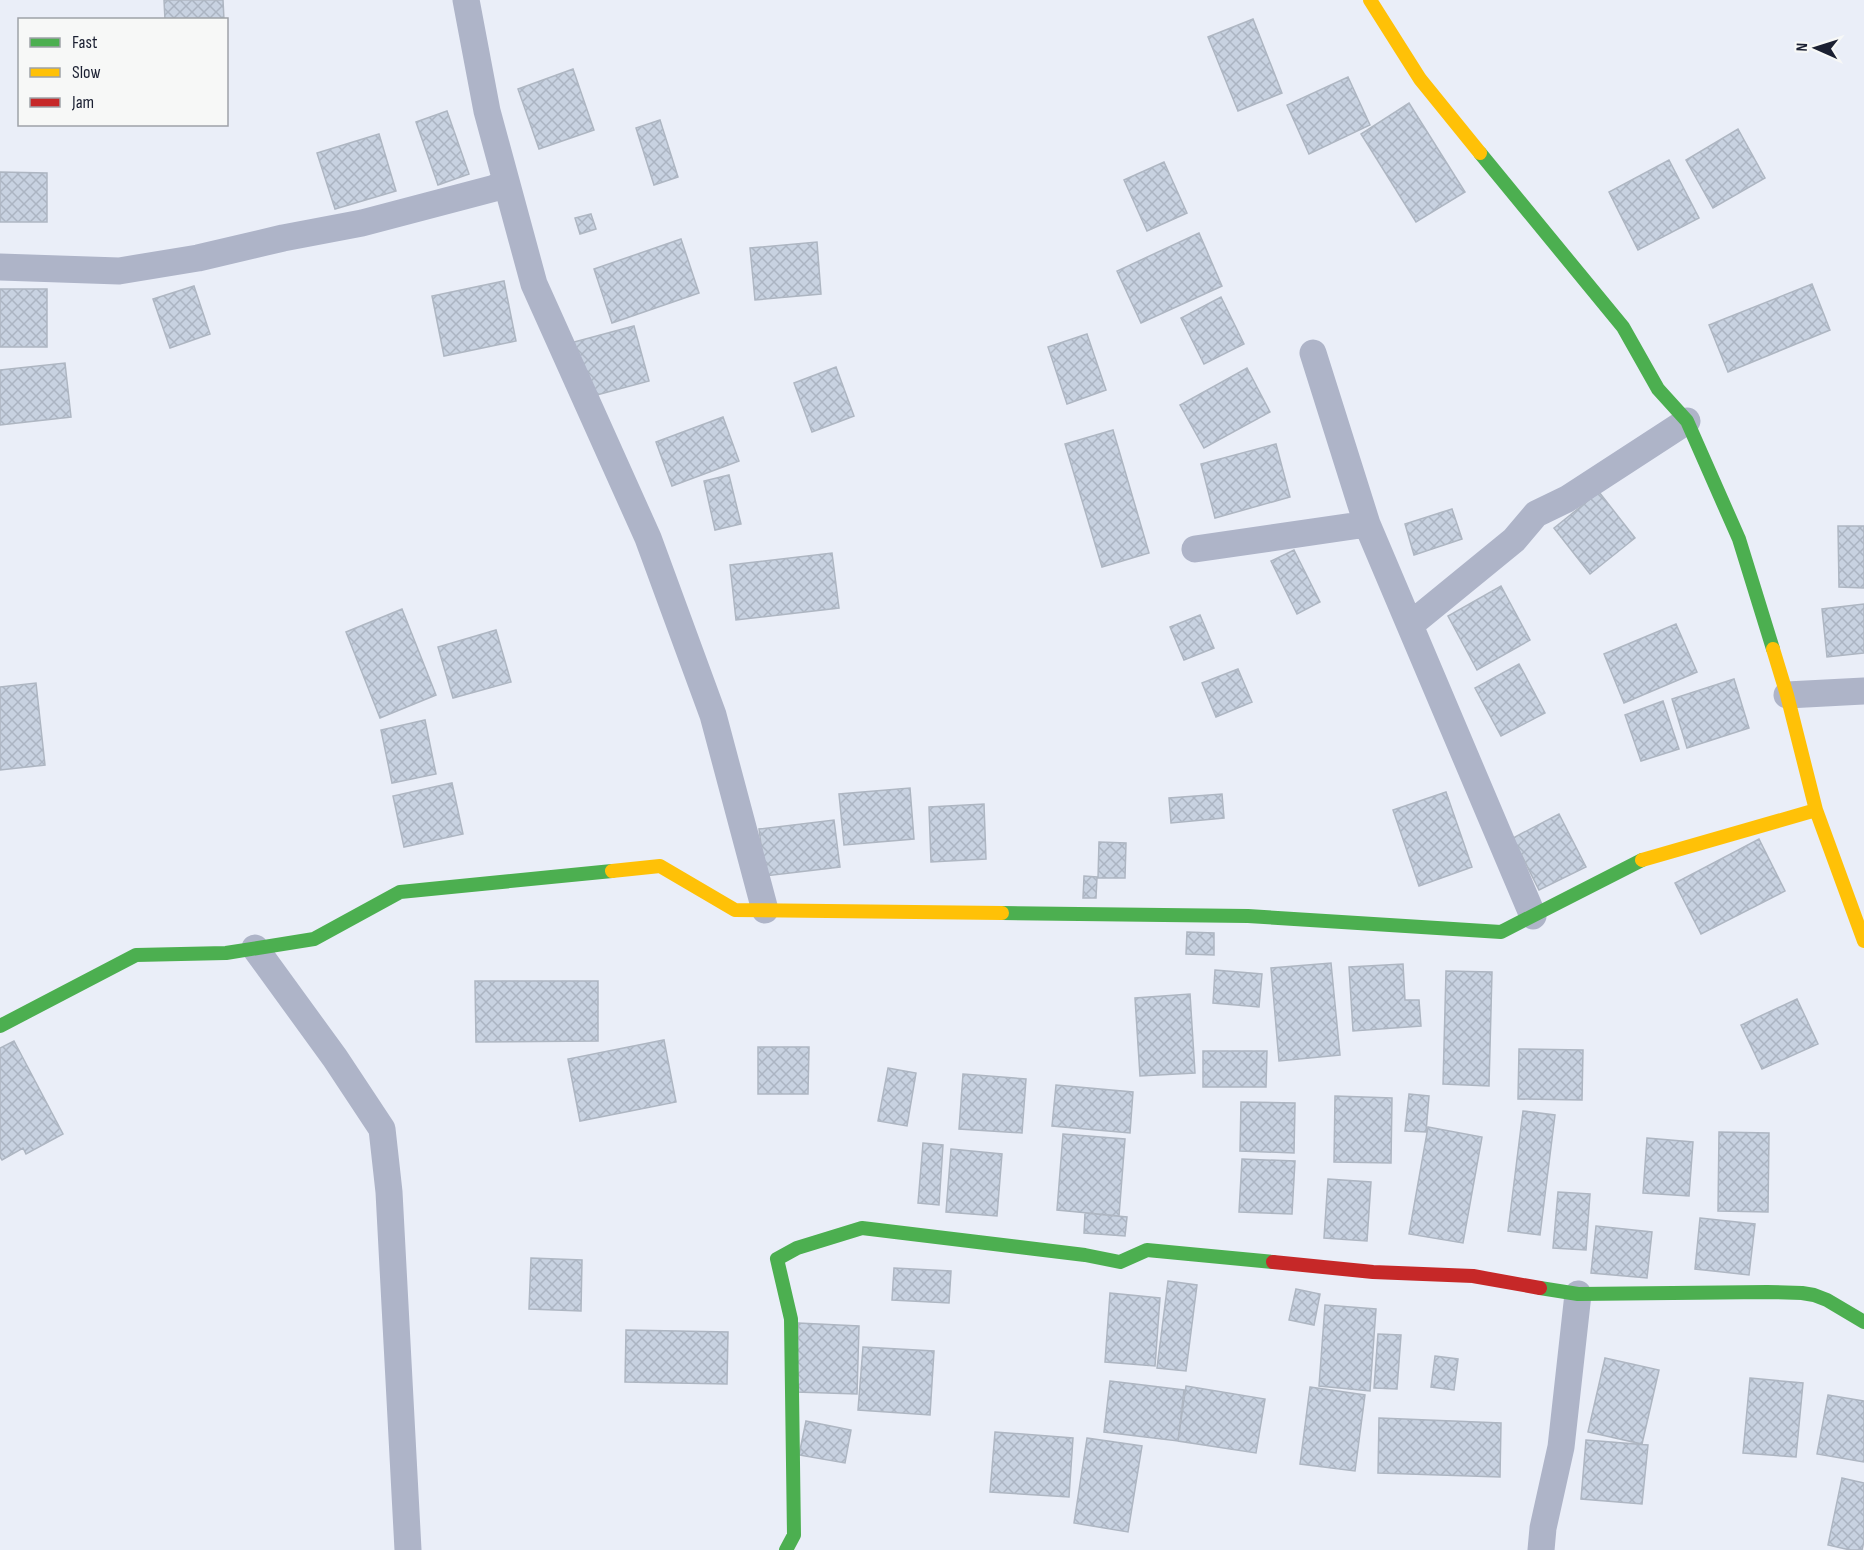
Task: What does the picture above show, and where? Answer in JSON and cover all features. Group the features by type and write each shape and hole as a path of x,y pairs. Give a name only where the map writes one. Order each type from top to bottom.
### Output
{"street":[{"path":"466,0 487,111 534,284 648,538 713,715 765,910"},
{"path":"1370,0 1420,79 1623,327 1658,389 1687,421 1739,539 1787,695 1816,810 1864,941"},
{"path":"0,267 119,271 198,258 362,223 486,191 506,181"},
{"path":"1313,353 1367,524 1533,916"},
{"path":"1410,625 1514,540 1536,514 1567,499 1687,421"},
{"path":"1195,549 1367,524"},
{"path":"1787,695 1864,691"},
{"path":"0,1026 136,955 226,953 314,939 400,892 660,866 735,910 1248,916 1501,932 1641,860 1816,810"},
{"path":"255,948 335,1058 382,1130 389,1192 408,1550"},
{"path":"786,1550 794,1535 791,1319 777,1259 797,1248 862,1228 1085,1255 1120,1262 1146,1250 1373,1272 1473,1276 1578,1294 1797,1293 1814,1295 1832,1302 1864,1322"},
{"path":"1541,1550 1561,1447 1578,1294"}],"building":[{"path":"164,0 223,0 224,18 165,18"},
{"path":"1253,19 1282,93 1238,111 1208,37"},
{"path":"573,69 594,130 539,149 518,89"},
{"path":"1348,77 1370,125 1309,154 1287,105"},
{"path":"1409,103 1465,192 1416,222 1361,134"},
{"path":"447,111 469,174 438,185 416,122"},
{"path":"660,120 678,177 654,185 636,128"},
{"path":"1738,129 1765,178 1713,208 1686,160"},
{"path":"379,134 396,191 335,209 317,153"},
{"path":"1669,160 1699,218 1638,250 1609,192"},
{"path":"1164,162 1187,213 1147,231 1124,180"},
{"path":"0,172 47,173 47,222 0,222"},
{"path":"591,214 596,229 580,234 575,218"},
{"path":"1199,233 1222,286 1141,323 1117,271"},
{"path":"681,239 699,293 612,323 594,269"},
{"path":"817,242 821,294 755,300 750,248"},
{"path":"504,281 516,341 444,356 432,296"},
{"path":"1812,284 1830,330 1728,372 1709,325"},
{"path":"194,286 210,334 170,348 153,299"},
{"path":"0,289 47,289 47,347 0,347"},
{"path":"1221,297 1244,344 1204,364 1181,318"},
{"path":"634,326 649,381 589,397 574,342"},
{"path":"1087,334 1106,390 1067,404 1048,347"},
{"path":"65,363 71,417 0,425 0,370"},
{"path":"836,367 854,416 812,432 794,383"},
{"path":"1247,368 1270,412 1204,448 1180,405"},
{"path":"723,417 739,461 672,486 656,442"},
{"path":"1113,430 1149,553 1102,567 1065,444"},
{"path":"1276,444 1290,497 1215,518 1201,464"},
{"path":"729,475 741,524 715,530 704,481"},
{"path":"1599,492 1635,538 1590,574 1554,528"},
{"path":"1452,509 1462,539 1414,555 1405,524"},
{"path":"1838,526 1864,526 1864,588 1839,587"},
{"path":"1294,550 1320,602 1297,614 1271,561"},
{"path":"832,553 839,608 736,620 730,565"},
{"path":"1501,586 1530,640 1477,670 1448,616"},
{"path":"1864,604 1864,653 1827,657 1822,609"},
{"path":"402,609 436,695 380,718 346,632"},
{"path":"1200,615 1214,648 1184,660 1170,627"},
{"path":"1676,624 1697,672 1624,703 1604,654"},
{"path":"496,630 511,682 453,698 438,647"},
{"path":"1519,664 1545,713 1501,736 1475,688"},
{"path":"1238,669 1252,702 1216,717 1202,683"},
{"path":"1734,679 1749,728 1687,748 1672,699"},
{"path":"36,683 45,765 0,770 0,687"},
{"path":"1663,701 1679,749 1641,761 1625,715"},
{"path":"425,720 436,774 392,783 381,730"},
{"path":"452,783 463,834 404,847 393,796"},
{"path":"910,788 914,839 844,845 839,794"},
{"path":"1446,792 1472,867 1419,886 1393,810"},
{"path":"1222,794 1224,818 1171,823 1169,798"},
{"path":"984,804 986,859 931,862 929,807"},
{"path":"1559,814 1586,867 1539,890 1513,838"},
{"path":"834,820 840,867 765,876 759,829"},
{"path":"1759,839 1785,891 1701,934 1675,883"},
{"path":"1099,842 1126,843 1125,878 1098,878"},
{"path":"1084,876 1097,877 1096,898 1083,898"},
{"path":"1187,932 1214,933 1214,955 1186,954"},
{"path":"1331,963 1340,1055 1279,1061 1271,968"},
{"path":"1403,964 1405,1000 1419,1000 1421,1026 1353,1031 1349,967"},
{"path":"1215,970 1262,974 1259,1007 1213,1003"},
{"path":"1446,971 1492,972 1489,1086 1443,1084"},
{"path":"475,981 598,981 598,1041 476,1042"},
{"path":"1190,994 1195,1073 1140,1076 1135,998"},
{"path":"1797,999 1818,1044 1762,1069 1741,1025"},
{"path":"664,1040 676,1102 580,1121 568,1059"},
{"path":"14,1041 63,1134 26,1154 23,1148 2,1160 0,1157 0,1048"},
{"path":"758,1047 809,1047 808,1094 758,1094"},
{"path":"1519,1049 1583,1050 1582,1100 1518,1099"},
{"path":"1203,1051 1267,1051 1266,1087 1203,1087"},
{"path":"888,1068 916,1073 907,1126 878,1121"},
{"path":"963,1074 1026,1079 1022,1133 959,1129"},
{"path":"1056,1085 1133,1092 1130,1133 1052,1126"},
{"path":"1409,1094 1429,1096 1426,1132 1405,1131"},
{"path":"1335,1096 1392,1098 1391,1163 1334,1162"},
{"path":"1241,1102 1295,1103 1294,1153 1240,1151"},
{"path":"1523,1111 1555,1115 1540,1235 1508,1231"},
{"path":"1428,1127 1482,1137 1463,1243 1409,1234"},
{"path":"1719,1132 1769,1133 1768,1212 1718,1211"},
{"path":"1063,1134 1125,1139 1119,1216 1057,1210"},
{"path":"1647,1138 1693,1142 1689,1196 1643,1193"},
{"path":"923,1143 943,1145 939,1205 918,1203"},
{"path":"951,1149 1002,1154 997,1216 946,1212"},
{"path":"1242,1159 1295,1161 1292,1214 1239,1212"},
{"path":"1328,1179 1371,1182 1367,1241 1324,1238"},
{"path":"1558,1192 1590,1194 1586,1250 1553,1248"},
{"path":"1085,1213 1127,1217 1125,1236 1084,1233"},
{"path":"1700,1218 1755,1224 1749,1275 1695,1269"},
{"path":"1596,1226 1652,1232 1647,1278 1591,1273"},
{"path":"531,1258 582,1260 581,1311 529,1309"},
{"path":"894,1268 951,1271 949,1303 892,1300"},
{"path":"1168,1281 1197,1285 1186,1371 1157,1368"},
{"path":"1296,1289 1320,1294 1314,1325 1289,1320"},
{"path":"1110,1293 1160,1298 1155,1366 1105,1362"},
{"path":"1325,1305 1376,1309 1370,1391 1319,1386"},
{"path":"798,1323 859,1326 857,1394 796,1392"},
{"path":"626,1330 728,1332 727,1384 625,1382"},
{"path":"1378,1334 1401,1335 1397,1389 1374,1388"},
{"path":"863,1347 934,1351 930,1415 858,1410"},
{"path":"1435,1356 1458,1359 1454,1390 1431,1387"},
{"path":"1605,1358 1659,1370 1642,1444 1588,1432"},
{"path":"1750,1378 1803,1383 1796,1457 1743,1453"},
{"path":"1110,1381 1184,1390 1178,1441 1104,1432"},
{"path":"1186,1386 1265,1399 1256,1453 1178,1441"},
{"path":"1310,1387 1365,1395 1355,1471 1300,1464"},
{"path":"1828,1395 1864,1401 1864,1462 1817,1454"},
{"path":"1379,1418 1501,1423 1500,1477 1378,1473"},
{"path":"806,1421 851,1430 845,1463 799,1455"},
{"path":"995,1432 1073,1438 1069,1497 990,1492"},
{"path":"1087,1438 1142,1446 1128,1532 1074,1523"},
{"path":"1586,1440 1648,1445 1642,1504 1581,1499"},
{"path":"1842,1478 1864,1483 1862,1550 1828,1545"}],"traffic: fast":[{"path":"1480,153 1623,327 1658,389 1687,421 1739,539 1773,649"},
{"path":"1002,913 1248,916 1501,932 1642,860"},
{"path":"0,1026 136,955 226,953 314,939 400,892 612,871"},
{"path":"786,1550 794,1535 791,1319 777,1259 797,1248 862,1228 1085,1255 1120,1262 1147,1250 1273,1262"},
{"path":"1540,1288 1578,1294 1802,1293 1827,1300 1864,1322"}],"traffic: slow":[{"path":"1370,0 1420,79 1480,153"},
{"path":"1773,649 1816,810 1864,941"},
{"path":"1642,860 1816,810"},
{"path":"612,871 660,866 735,910 1002,913"}],"traffic: jam":[{"path":"1273,1262 1373,1272 1473,1276 1540,1288"}]}
